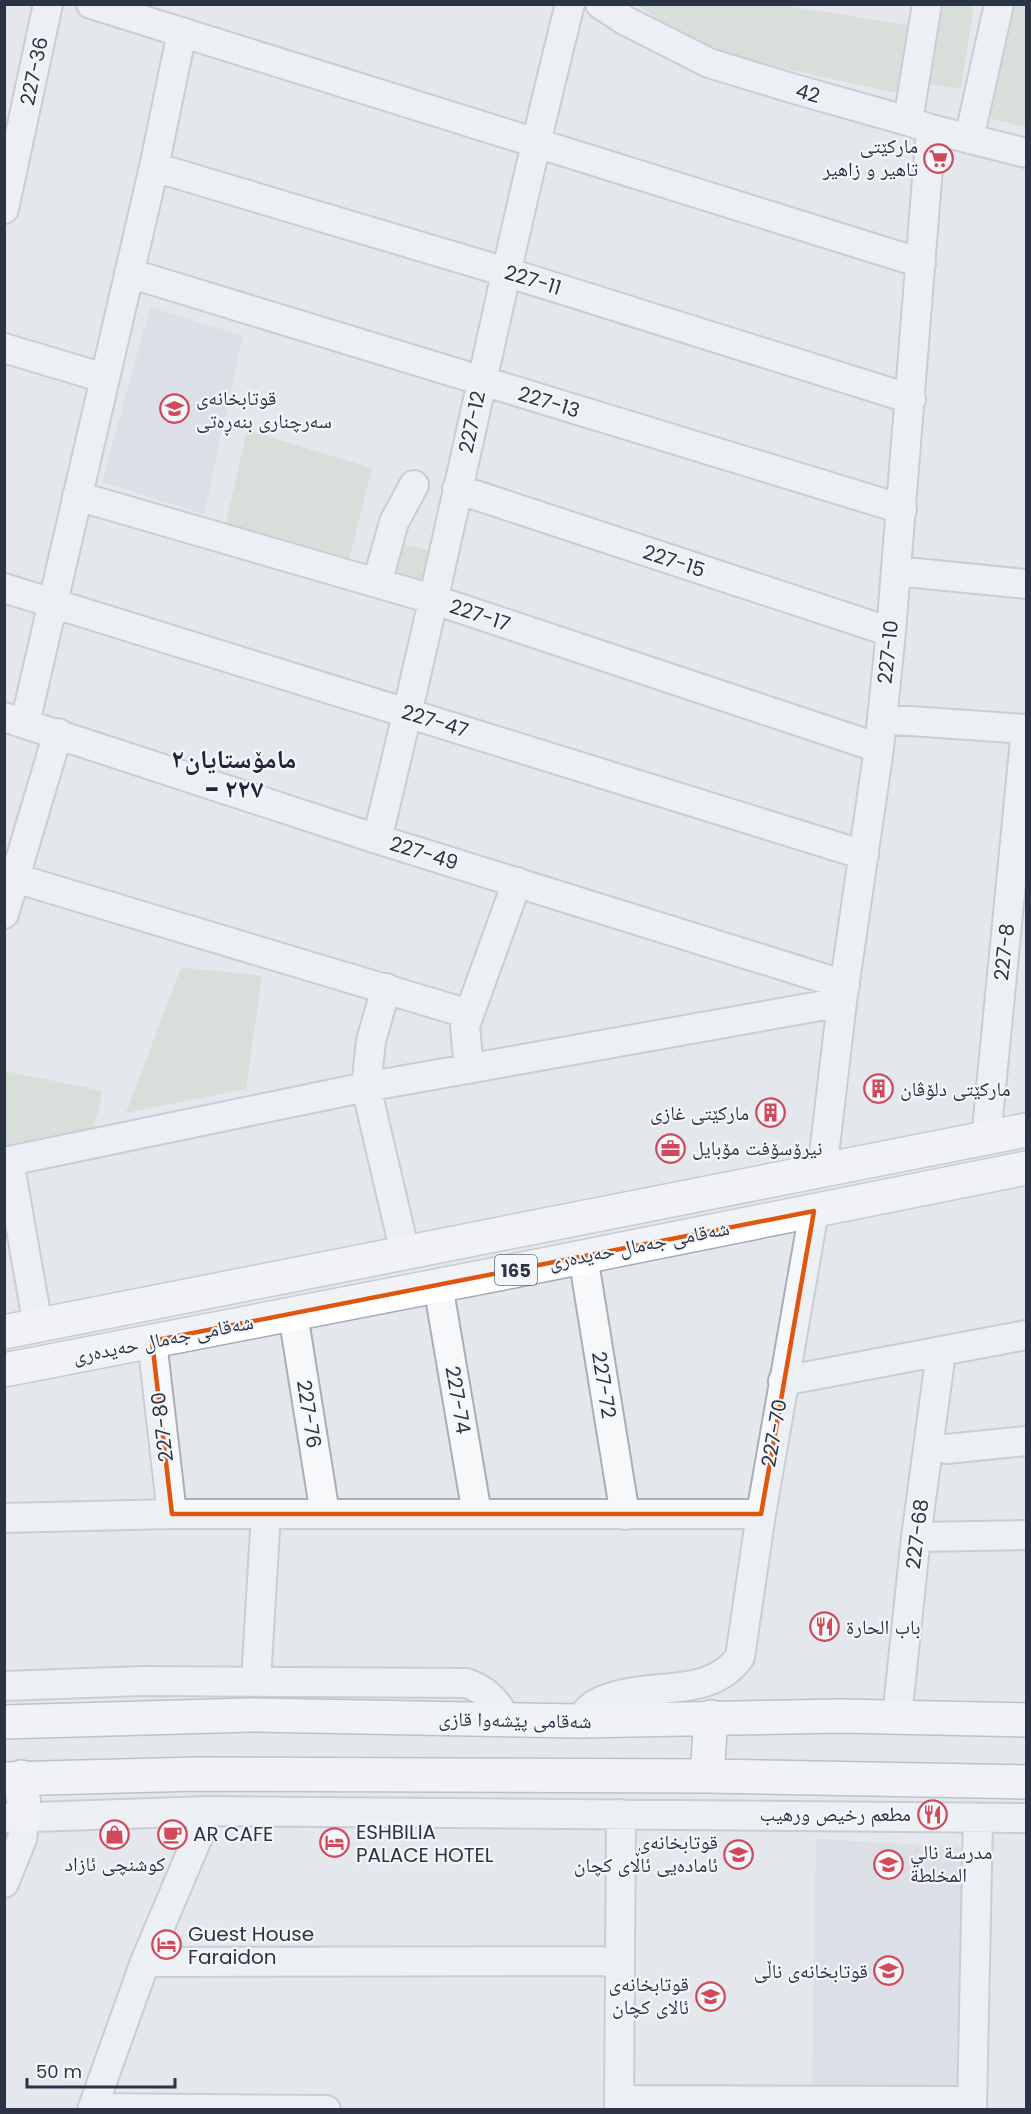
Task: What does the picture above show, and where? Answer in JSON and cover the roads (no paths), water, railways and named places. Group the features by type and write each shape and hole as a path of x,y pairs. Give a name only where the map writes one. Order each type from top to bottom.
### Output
{"main road":[{"name":"شەقامی جەمال حەیدەری","path":"4,1332 1026,1130"},
{"name":"شەقامی جەمال حەیدەری","path":"4,1370 1026,1168"},
{"path":"506,1234 513,1271"},
{"name":"شەقامی پێشەوا قازی","path":"4,1722 250,1715 578,1721 711,1717 1026,1720"},
{"path":"707,1776 711,1717"},
{"path":"15,1817 13,1778 198,1774 707,1776 1026,1782"}],"street":[{"name":"227-36","path":"4,209 48,4"},
{"path":"91,4 921,263"},
{"name":"227-12","path":"377,839 408,713 534,144 570,4"},
{"name":"42","path":"600,4 626,21 709,63 919,125 1026,153"},
{"name":"227-10","path":"822,1172 844,994 879,748 891,632 921,263 919,125 927,4"},
{"path":"969,139 999,4"},
{"path":"15,720 54,604 77,495 154,167 182,32"},
{"name":"227-11","path":"154,167 506,272 911,399"},
{"name":"227-13","path":"129,273 902,509"},
{"path":"4,348 104,378"},
{"path":"377,583 394,522 414,484"},
{"name":"227-15","path":"457,489 891,632"},
{"name":"227-17","path":"77,495 432,599 879,748"},
{"path":"896,571 1026,584"},
{"name":"227-47","path":"4,588 864,855"},
{"path":"882,719 1026,729"},
{"name":"227-49","path":"15,720 377,839 517,882 844,994"},
{"name":"227-8","path":"986,1139 1026,729"},
{"path":"4,914 58,733"},
{"path":"15,878 469,1014"},
{"path":"469,1069 465,1026 517,882"},
{"path":"386,988 371,1041 366,1087 405,1253"},
{"path":"38,1326 7,1161 366,1087 469,1069 844,994"},
{"name":"227-70","path":"578,1721 595,1704 611,1698 640,1690 704,1684 727,1672 740,1657 783,1381 814,1211"},
{"name":"227-72","path":"583,1256 625,1515"},
{"name":"227-74","path":"438,1285 477,1514"},
{"name":"227-76","path":"293,1314 325,1514"},
{"path":"783,1381 1026,1335"},
{"name":"227-80","path":"152,1341 172,1514"},
{"name":"227-68","path":"897,1717 916,1537 941,1352"},
{"path":"946,1449 1026,1441"},
{"path":"4,1518 172,1514 761,1514"},
{"path":"256,1681 266,1514"},
{"path":"916,1537 1026,1535"},
{"path":"4,1686 142,1681 466,1683 488,1693 497,1702 507,1720"},
{"path":"209,1811 145,1962 93,2108 326,2109"},
{"path":"4,1883 22,1839 15,1817 209,1811 1026,1818"},
{"path":"621,1814 619,2105 972,2105 978,1818"},
{"path":"145,1962 619,1960"}],"place":[{"name":"ماركێتی تاهیر و زاهیر","path":"939,158"},
{"name":"قوتابخانەی سەرچناری بنەڕەتی","path":"175,409"},
{"name":"ماركێتی دلۆڤان","path":"879,1089"},
{"name":"ماركێتی غازی","path":"770,1113"},
{"name":"نیرۆسۆفت مۆبایل","path":"671,1148"},
{"name":"باب الحارة","path":"825,1627"},
{"name":"مطعم رخيص ورهيب","path":"932,1814"},
{"name":"کوشنچی ئازاد","path":"115,1834"},
{"name":"AR CAFE","path":"172,1834"},
{"name":"ESHBILIA PALACE HOTEL","path":"335,1843"},
{"name":"قوتابخانەی ئامادەیی ئاڵای کچان","path":"739,1854"},
{"name":"مدرسة نالي المخلطة","path":"889,1864"},
{"name":"Guest House Faraidon","path":"167,1945"},
{"name":"قوتابخانەی ناڵی","path":"889,1971"},
{"name":"قوتابخانەی ئالای کچان","path":"710,1996"}],"district":[{"name":"مامۆستایان٢ - ٢٢٧","path":"234,774"}]}
